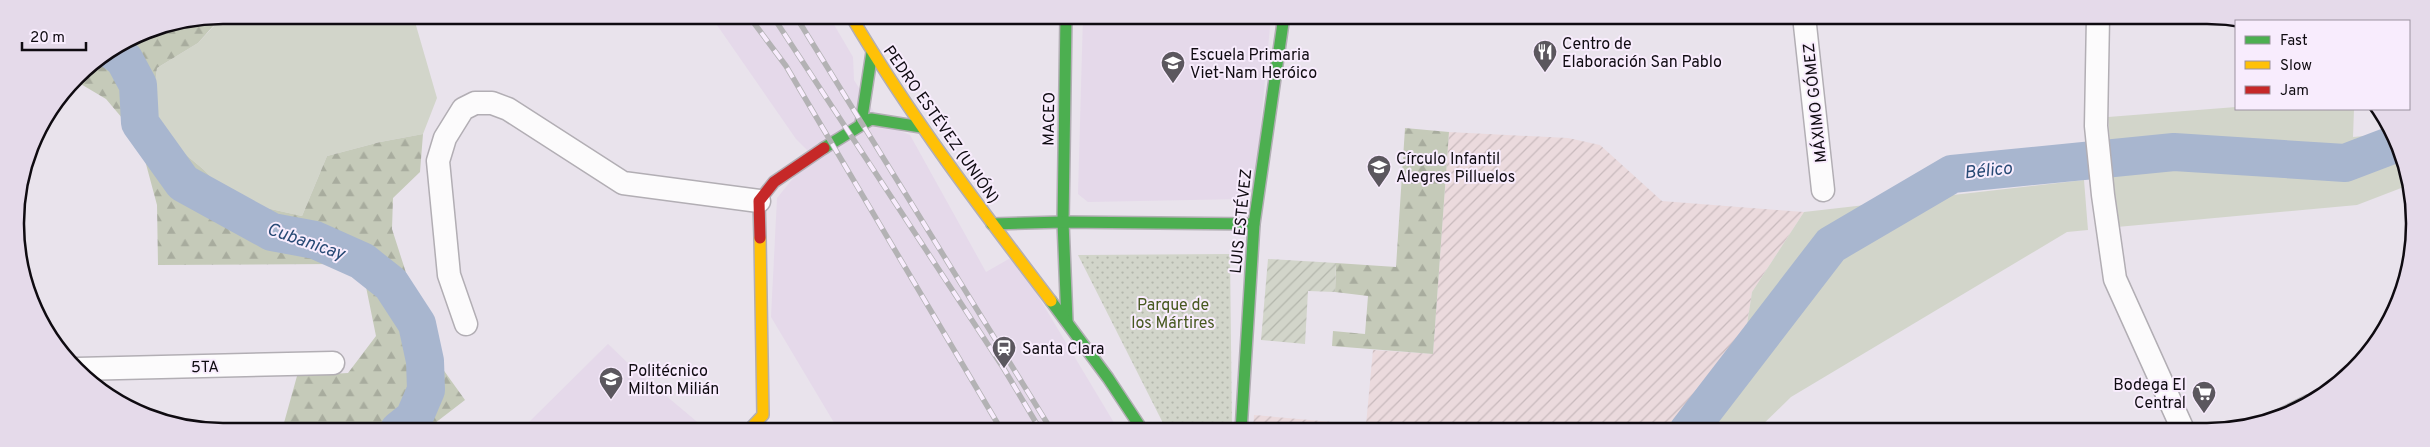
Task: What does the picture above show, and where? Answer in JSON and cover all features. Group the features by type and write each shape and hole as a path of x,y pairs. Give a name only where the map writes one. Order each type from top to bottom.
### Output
{"main road":[{"name":"PEDRO ESTÉVEZ (UNIÓN)","path":"856,24 922,127 992,224"},
{"name":"MACEO","path":"1063,222 1066,24"},
{"name":"LUIS ESTÉVEZ","path":"1242,423 1254,224 1283,24"},
{"path":"861,124 872,52"},
{"path":"761,423 759,201 774,182 812,155 871,119 922,127"},
{"path":"992,224 1063,222 1254,224"},
{"path":"1063,222 1067,321"},
{"path":"992,224 1067,321 1137,423"}],"street":[{"name":"MÁXIMO GÓMEZ","path":"1805,24 1823,190"},
{"path":"2098,24 2096,126 2103,195 2115,279 2180,423"},
{"path":"466,324 448,275 438,161 455,118 463,109 475,103 492,103 508,109 623,183 759,201"},
{"name":"5TA","path":"92,374 333,363"}],"shaded area":[{"path":"716,24 834,24 853,57 854,80 881,123 910,135 986,272 1014,256 1114,423 834,423 771,317 777,198 812,155 796,139"},
{"name":"Escuela Primaria Viet-Nam Heróico","path":"1083,24 1270,24 1255,188 1242,199 1088,202 1078,194"},
{"path":"1449,132 1568,138 1600,145 1662,201 1804,212 1752,292 1746,331 1671,423 1366,423 1373,350 1433,354"},
{"name":"Politécnico Milton Milián","path":"608,344 634,369 698,423 528,423"},
{"path":"1254,415 1344,423 1254,423"}],"green space":[{"path":"215,24 198,43 157,68 150,125 203,169 235,201 302,216 327,156 380,142 423,134 420,172 393,198 392,229 432,354 465,400 435,423 284,423 297,376 348,373 376,336 365,282 335,264 158,265 157,205 139,138 106,99 80,84 113,57 135,44 159,34 197,25"},
{"path":"216,24 416,24 437,98 423,134 380,142 327,156 302,216 235,201 203,169 150,125 157,68 198,43"},
{"path":"2235,107 2235,110 2354,110 2353,137 2375,135 2383,130 2396,159 2403,187 2357,205 2117,227 2108,117"},
{"path":"1405,128 1449,132 1433,354 1332,346 1333,331 1365,334 1368,296 1335,292 1336,263 1396,267"},
{"path":"2084,180 2088,230 2067,232 1791,397 1764,423 1671,423 1746,331 1752,292 1804,212"},
{"name":"Parque de los Mártires","path":"1230,254 1232,423 1163,423 1078,255"},
{"path":"1268,259 1336,263 1335,292 1308,291 1305,344 1261,340"}],"waterway":[{"name":"Cubanicay","path":"118,54 124,59 138,85 140,123 183,183 272,232 315,240 362,261 391,284 417,324 425,361 426,390 414,418 408,423"},
{"name":"Bélico","path":"1694,423 1831,245 1952,174 2174,152 2345,163 2390,146"}],"railway":[{"path":"755,24 786,66 997,423"},
{"path":"778,24 1004,369 1036,423"},
{"path":"801,24 1047,423"}],"traffic: fast":[{"path":"1066,24 1063,222 1067,321"},
{"path":"1242,423 1254,224 1283,24"},
{"path":"861,124 872,52"},
{"path":"824,148 871,119 921,127"},
{"path":"992,224 1063,222 1254,224"},
{"path":"1051,301 1108,378 1138,423"}],"traffic: slow":[{"path":"856,24 921,126 1051,301"},
{"path":"756,423 763,415 760,238"}],"traffic: jam":[{"path":"760,238 759,201 774,182 824,148"}],"place":[{"name":"Centro de Elaboración San Pablo","path":"1545,73"},
{"name":"Escuela Primaria Viet-Nam Heróico","path":"1173,84"},
{"name":"Círculo Infantil Alegres Pilluelos","path":"1379,188"},
{"name":"Santa Clara","path":"1004,369"},
{"name":"Politécnico Milton Milián","path":"611,400"},
{"name":"Bodega El Central","path":"2204,414"}]}
